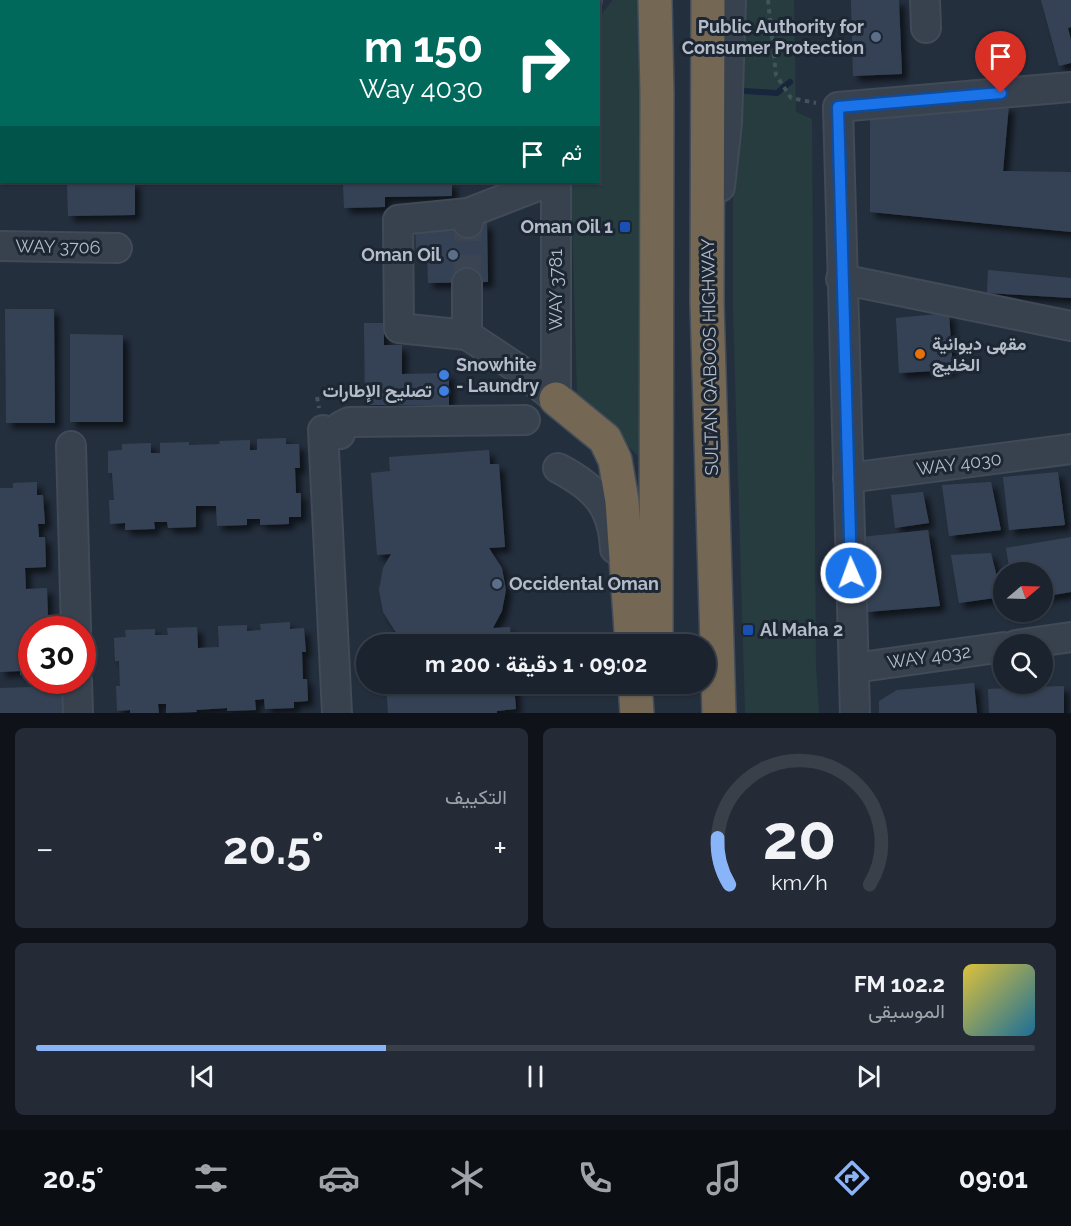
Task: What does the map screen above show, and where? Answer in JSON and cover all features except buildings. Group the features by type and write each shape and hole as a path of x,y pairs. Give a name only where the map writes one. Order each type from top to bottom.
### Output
{"highway":[{"path":"655,0 657,93 656,634"},
{"name":"SULTAN QABOOS HIGHWAY","path":"708,0 707,303 719,713"},
{"path":"555,399 605,439 615,460 622,501 631,634"},
{"path":"636,694 637,713"},
{"path":"657,694 658,713"}],"street":[{"path":"707,303 727,123 731,0"},
{"path":"925,0 926,28"},
{"path":"855,713 841,279 838,107 1071,87"},
{"path":"546,183 468,218 398,219 399,328 467,335 517,368 555,399"},
{"name":"WAY 3781","path":"555,399 556,183"},
{"name":"WAY 3706","path":"0,246 117,248"},
{"path":"841,279 1071,326"},
{"path":"467,283 467,335"},
{"path":"337,713 331,432 349,422 525,420"},
{"path":"71,446 76,616"},
{"name":"WAY 4030","path":"848,478 1071,449"},
{"path":"558,468 579,479 597,495 609,515 615,538 619,634"},
{"path":"1053,640 1071,637"},
{"name":"WAY 4032","path":"854,668 993,649"},
{"path":"77,694 78,713"},
{"path":"625,694 626,713"}],"path":[{"path":"768,0 776,75 791,98"}],"green space":[{"path":"613,0 639,0 641,459 577,395 571,183 600,183 600,16"},
{"path":"739,0 794,0 796,112 812,119 816,666 819,713 745,713 733,311 733,122"}],"waterway":[{"path":"745,91 777,93 790,82"}],"tunnel":[{"path":"467,283 468,223"}],"place":[{"name":"Public Authority for Consumer Protection","path":"876,37"},
{"name":"Oman Oil 1","path":"625,227"},
{"name":"Oman Oil","path":"453,255"},
{"name":"مقهى ديوانية الخليج","path":"920,354"},
{"name":"Snowhite - Laundry","path":"444,375"},
{"name":"تصليح الإطارات","path":"444,391"},
{"name":"Occidental Oman","path":"497,584"},
{"name":"Al Maha 2","path":"748,630"}],"route":[{"path":"851,573 838,107 1001,93"}]}
